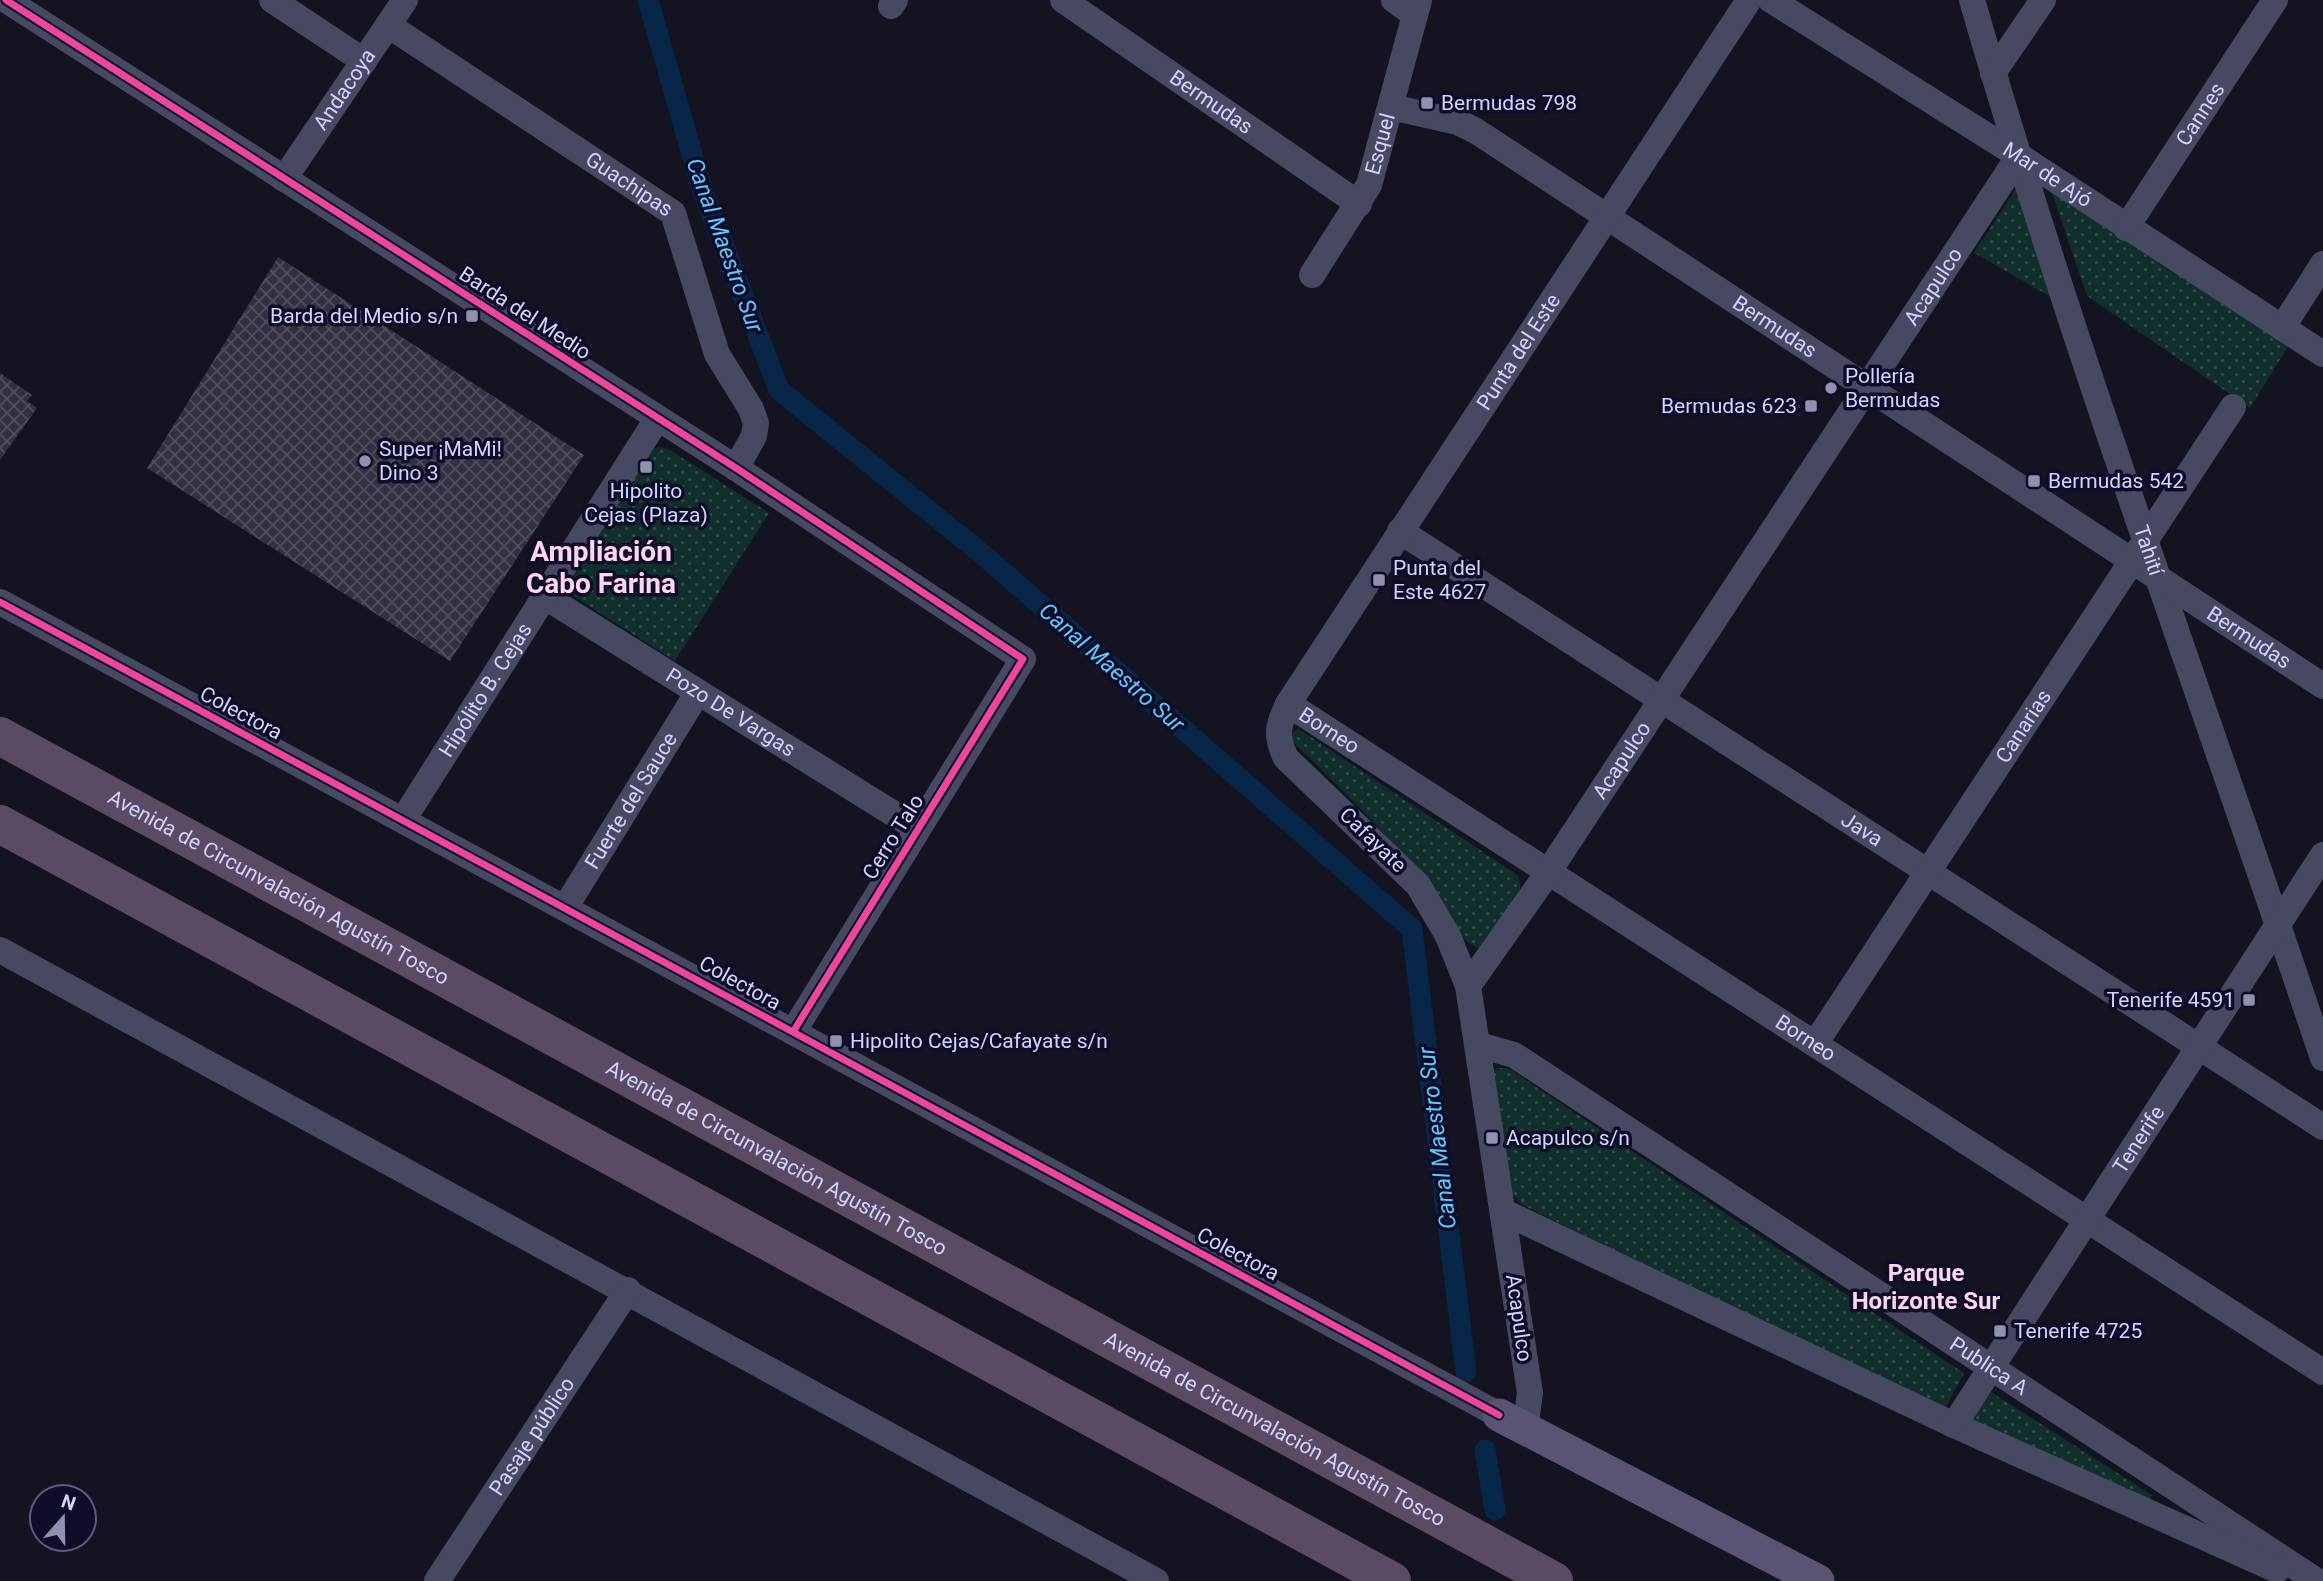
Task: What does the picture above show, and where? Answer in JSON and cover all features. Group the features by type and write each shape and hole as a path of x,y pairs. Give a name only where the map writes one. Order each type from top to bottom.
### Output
{"highway":[{"name":"Avenida de Circunvalación Agustín Tosco","path":"0,736 1554,1581"},
{"path":"0,824 1392,1581"},
{"path":"0,831 39,846"}],"main road":[{"name":"Colectora","path":"1512,1423 1818,1581"}],"street":[{"name":"Barda del Medio","path":"6,0 736,468 1023,659"},
{"path":"272,0 364,61"},
{"name":"Andacoya","path":"284,180 405,0"},
{"name":"Bermudas","path":"1063,0 1359,204"},
{"name":"Punta del Este","path":"1288,704 1749,0"},
{"name":"Mar de Ajó","path":"1771,0 2019,156 2323,354"},
{"name":"Tahití","path":"1972,0 2138,551"},
{"path":"1993,73 2043,0"},
{"name":"Cannes","path":"2126,228 2275,0"},
{"name":"Esquel","path":"1311,275 1359,204 1368,185 1391,107 1409,5"},
{"name":"Guachipas","path":"388,25 673,213 717,354 756,423 754,436 736,468"},
{"name":"Bermudas","path":"1391,107 1458,122 1476,131 1866,387 2138,551 2157,577 2323,686"},
{"name":"Acapulco","path":"1512,1423 1530,1393 1468,986 1547,874 2019,156"},
{"path":"2282,328 2323,264"},
{"name":"Canarias","path":"1815,1044 2232,407"},
{"name":"Hipólito B. Cejas","path":"403,820 657,419"},
{"name":"Java","path":"1400,531 2323,1127"},
{"name":"Tahití","path":"2157,577 2323,1058"},
{"name":"Pozo De Vargas","path":"544,596 918,830"},
{"name":"Colectora","path":"0,602 1512,1423"},
{"name":"Cerro Talo","path":"793,1032 1023,659"},
{"name":"Fuerte del Sauce","path":"565,908 698,692"},
{"name":"Borneo","path":"1288,704 1547,874 2323,1372"},
{"name":"Cafayate","path":"1288,704 1278,726 1278,742 1286,758 1418,885 1448,936 1468,986"},
{"name":"Tenerife","path":"1954,1425 2323,855"},
{"path":"0,950 628,1290 1156,1581"},
{"name":"Publica A","path":"1479,1045 1514,1055 2317,1581"},
{"path":"1504,1212 1954,1425 2302,1581"},
{"name":"Pasaje público","path":"437,1581 628,1290"},
{"path":"2166,1520 2183,1493"}],"green space":[{"path":"2050,187 2292,340 2250,408 2087,296"},
{"path":"2016,189 2058,301 1974,253"},
{"path":"660,447 670,450 769,513 675,661 575,597 567,588 566,576 649,449"},
{"path":"1299,729 1519,876 1521,895 1488,945 1478,948 1465,940 1405,857 1292,741 1293,732"},
{"path":"1496,1068 1508,1068 1964,1373 1946,1407 1715,1300 1521,1204 1510,1191 1491,1080"},
{"path":"1991,1392 2152,1495 2147,1504 1972,1421"}],"building":[{"name":"Super ¡MaMi! Dino 3","path":"278,257 584,455 450,661 147,468"},
{"path":"0,373 32,395 27,401 37,408 0,460"}],"waterway":[{"name":"Canal Maestro Sur","path":"648,0 701,186 779,390 981,553 1412,929 1466,1372"},
{"name":"Canal Maestro Sur","path":"1485,1450 1495,1510"}],"cycle path":[{"path":"6,0 736,468 1023,659 793,1032"},
{"path":"0,602 1499,1415"}],"place":[{"name":"Bermudas 798","path":"1427,103"},
{"name":"Barda del Medio s/n","path":"472,316"},
{"name":"Pollería Bermudas","path":"1831,388"},
{"name":"Bermudas 623","path":"1811,406"},
{"name":"Super ¡MaMi! Dino 3","path":"365,461"},
{"name":"Hipolito Cejas (Plaza)","path":"646,467"},
{"name":"Bermudas 542","path":"2034,481"},
{"name":"Punta del Este 4627","path":"1379,580"},
{"name":"Tenerife 4591","path":"2249,1000"},
{"name":"Hipolito Cejas/Cafayate s/n","path":"836,1041"},
{"name":"Acapulco s/n","path":"1492,1138"},
{"name":"Tenerife 4725","path":"2000,1331"}],"district":[{"name":"Ampliación Cabo Farina","path":"601,567"},
{"name":"Parque Horizonte Sur","path":"1926,1287"}]}
